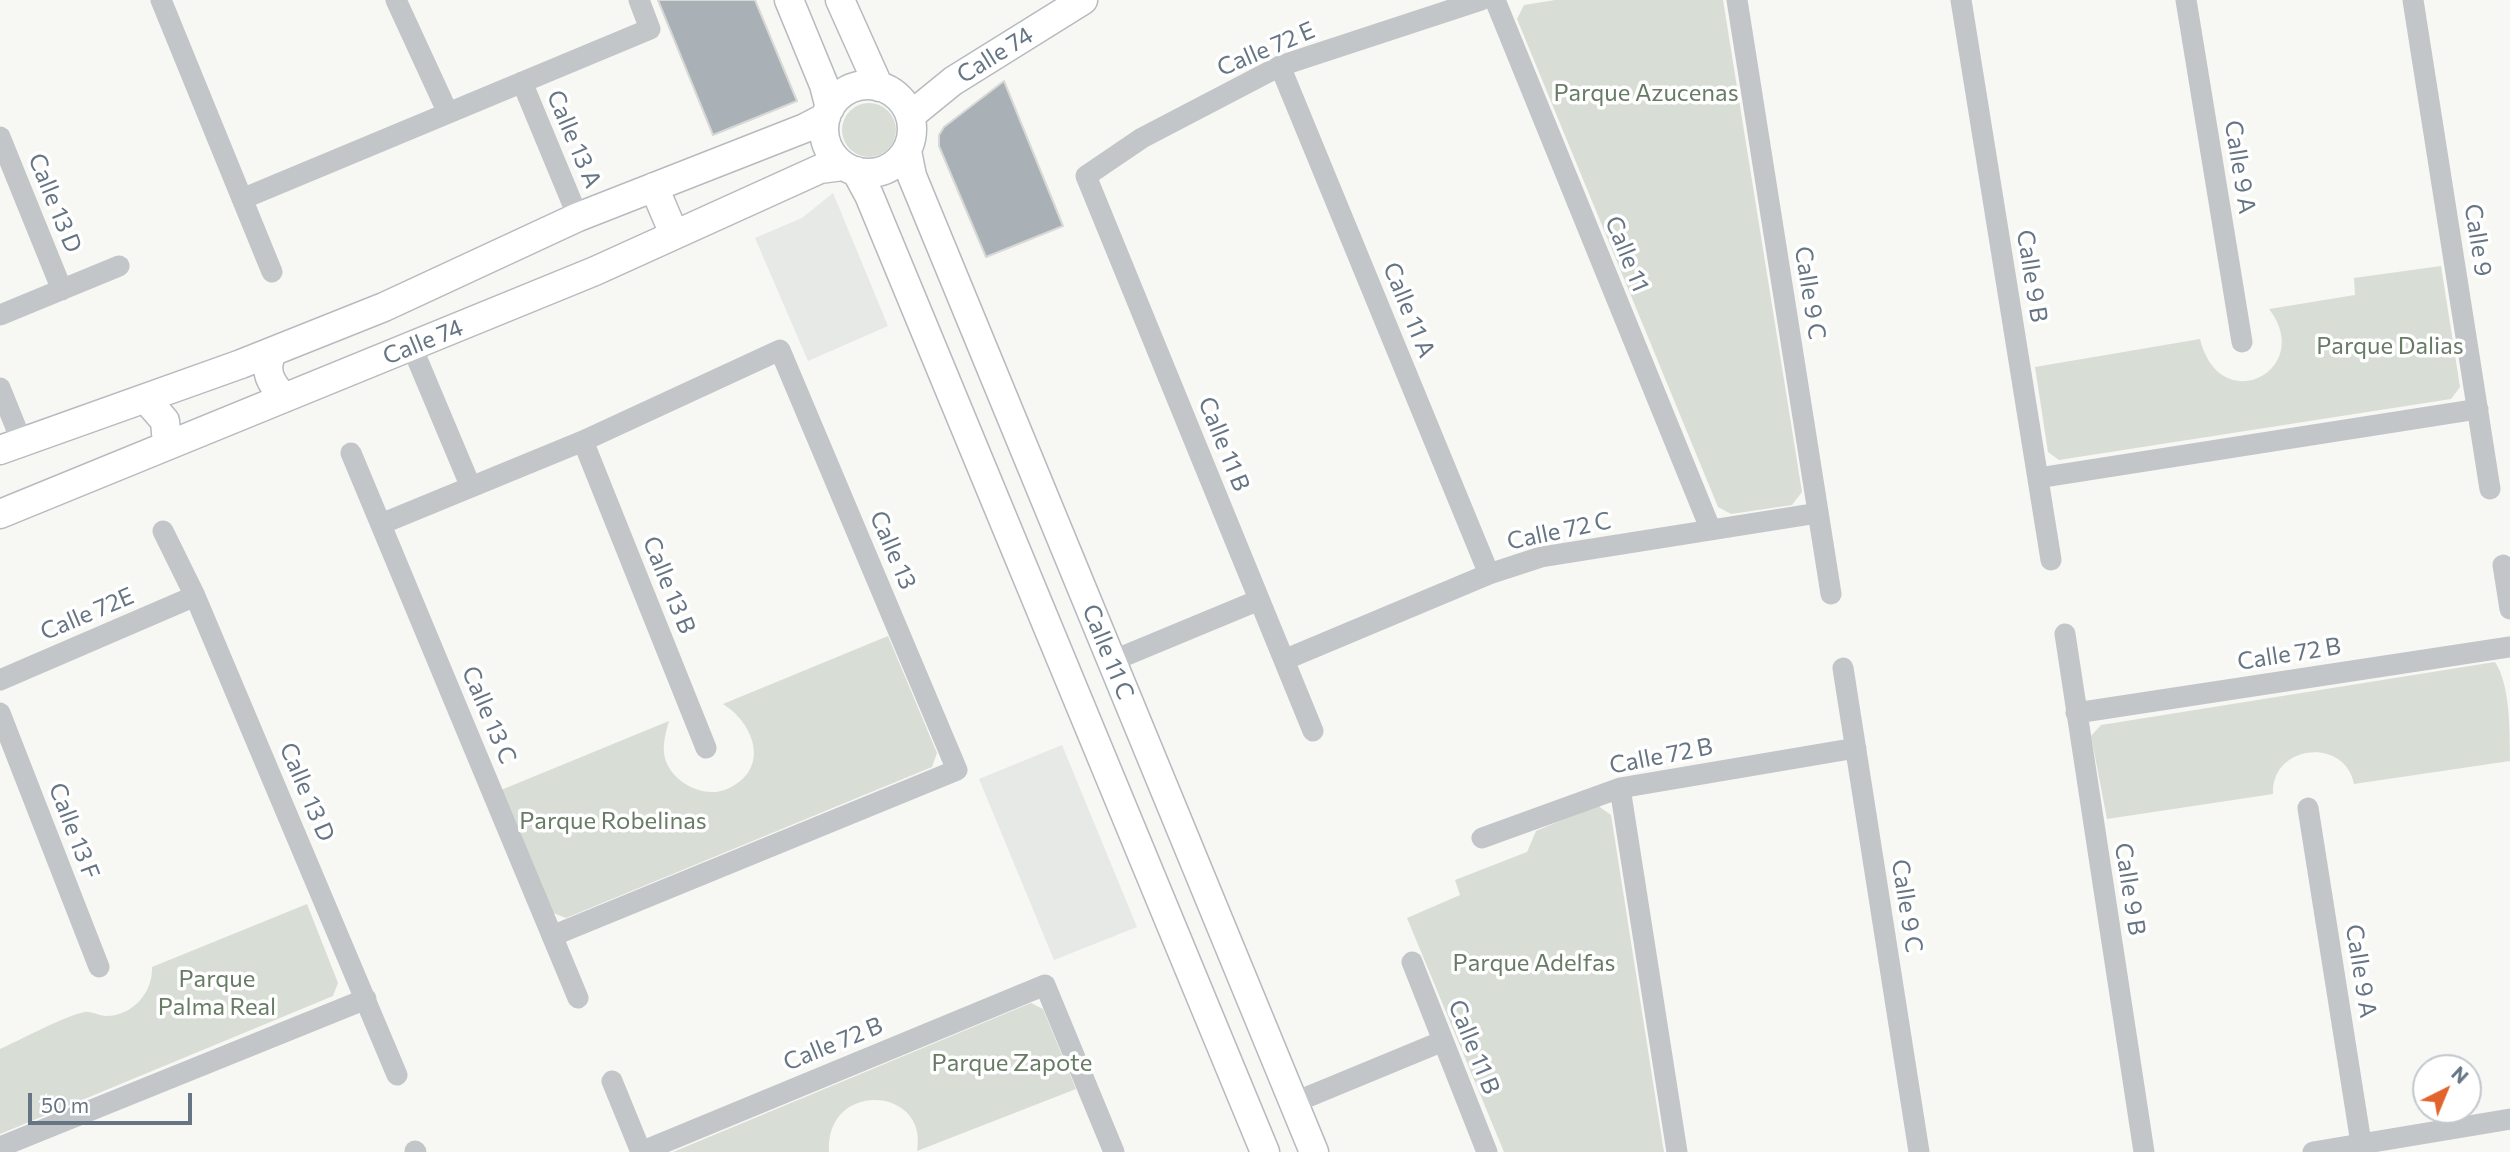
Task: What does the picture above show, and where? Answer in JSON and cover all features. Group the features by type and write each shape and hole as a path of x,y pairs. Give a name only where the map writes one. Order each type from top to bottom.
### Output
{"main road":[{"path":"789,0 824,85 828,113 827,144 850,169 880,172 900,160 907,150 912,127 910,116 898,97 879,87 856,87 836,99 828,113"},
{"path":"840,0 879,87"},
{"name":"Calle 74","path":"910,116 953,80 1083,0"},
{"name":"Calle 74","path":"11,445 146,399 384,307 579,217 764,145 828,113"},
{"path":"764,145 781,186"},
{"name":"Calle 11 C","path":"907,150 912,176 1314,1152"},
{"name":"Calle 74","path":"0,514 595,271 820,169 850,169"},
{"name":"Calle 11 C","path":"850,169 869,195 1265,1152"},
{"path":"654,187 674,234"},
{"path":"901,272 919,255 932,255 947,260"},
{"path":"272,352 267,363 267,374 284,398"},
{"path":"146,399 165,421 167,444"},
{"path":"1111,780 1153,762"},
{"path":"1130,826 1172,808"},
{"path":"1147,866 1189,848"}],"street":[{"path":"161,0 272,272"},
{"path":"396,0 448,113"},
{"path":"242,199 650,29 639,0"},
{"name":"Calle 72 E","path":"1086,176 1142,138 1280,66 1481,0"},
{"name":"Calle 11","path":"1495,0 1710,528"},
{"name":"Calle 9 C","path":"1737,0 1831,594"},
{"name":"Calle 9 B","path":"1961,0 2051,560"},
{"name":"Calle 9 A","path":"2186,0 2242,342"},
{"name":"Calle 9","path":"2413,0 2490,489"},
{"name":"Calle 11 A","path":"1280,66 1489,574"},
{"name":"Calle 13 A","path":"522,82 579,217"},
{"name":"Calle 13 D","path":"0,136 62,290"},
{"name":"Calle 11 B","path":"1086,176 1312,731"},
{"path":"0,315 119,266"},
{"path":"412,347 470,485"},
{"name":"Calle 13","path":"552,936 957,770 780,351 583,441"},
{"path":"0,388 11,445"},
{"path":"2038,478 2478,409"},
{"path":"380,524 583,441"},
{"name":"Calle 13 B","path":"583,441 706,748"},
{"name":"Calle 13 C","path":"351,453 578,998"},
{"name":"Calle 72 C","path":"1284,660 1489,574 1541,557 1710,528 1818,513"},
{"name":"Calle 13 D","path":"163,531 195,596 397,1075"},
{"path":"2503,565 2510,609"},
{"name":"Calle 72E","path":"0,680 195,596"},
{"path":"1112,661 1259,600"},
{"name":"Calle 9 B","path":"2065,634 2144,1152"},
{"name":"Calle 72 B","path":"2076,713 2510,647"},
{"name":"Calle 9 C","path":"1843,668 1919,1152"},
{"name":"Calle 13 F","path":"0,713 99,967"},
{"name":"Calle 72 B","path":"1482,838 1620,789 1856,748"},
{"path":"1620,789 1677,1152"},
{"name":"Calle 9 A","path":"2308,808 2361,1143"},
{"name":"Calle 11 B","path":"1412,962 1487,1152"},
{"name":"Calle 72 B","path":"641,1152 1045,985 1114,1152"},
{"path":"0,1147 366,999"},
{"path":"1293,1103 1443,1041"},
{"path":"612,1081 641,1152"},
{"path":"2313,1152 2510,1119"}],"shaded area":[{"path":"833,193 888,326 808,361 755,238 802,218"},
{"path":"1062,745 1137,927 1054,960 979,779"}],"green space":[{"name":"Parque Azucenas","path":"1555,0 1723,0 1802,492 1792,505 1731,514 1718,507 1517,19 1524,5"},
{"path":"874,103 884,107 892,115 896,130 892,145 884,153 864,157 854,153 846,145 842,125 846,115 854,107"},
{"name":"Parque Dalias","path":"2441,266 2460,387 2451,399 2059,460 2048,452 2035,367 2200,339 2211,363 2226,377 2243,381 2260,377 2273,367 2281,351 2280,331 2269,309 2355,295 2354,278"},
{"name":"Parque Robelinas","path":"888,636 937,753 932,767 566,918 553,913 501,790 669,721 664,753 672,772 697,790 718,792 727,789 741,781 749,771 754,759 754,747 743,723 723,704"},
{"path":"2495,662 2504,682 2506,695 2510,761 2354,784 2348,769 2337,759 2324,753 2309,753 2295,756 2284,765 2276,777 2273,794 2107,819 2091,736 2101,725"},
{"name":"Parque Adelfas","path":"1597,805 1611,815 1664,1152 1504,1152 1407,918 1460,895 1455,880 1527,852 1536,831"},
{"name":"Parque Palma Real","path":"307,904 338,983 333,996 0,1134 0,1049 77,1014 87,1012 106,1016 125,1012 140,1001 145,993 152,967"},
{"name":"Parque Zapote","path":"1031,1003 1043,1009 1076,1089 917,1151 916,1129 908,1114 893,1104 876,1100 858,1103 843,1112 832,1129 829,1152 673,1152"}],"building":[{"path":"658,0 755,0 797,101 713,135"},
{"path":"1004,81 1063,226 986,257 939,146 939,135 944,127"}]}
